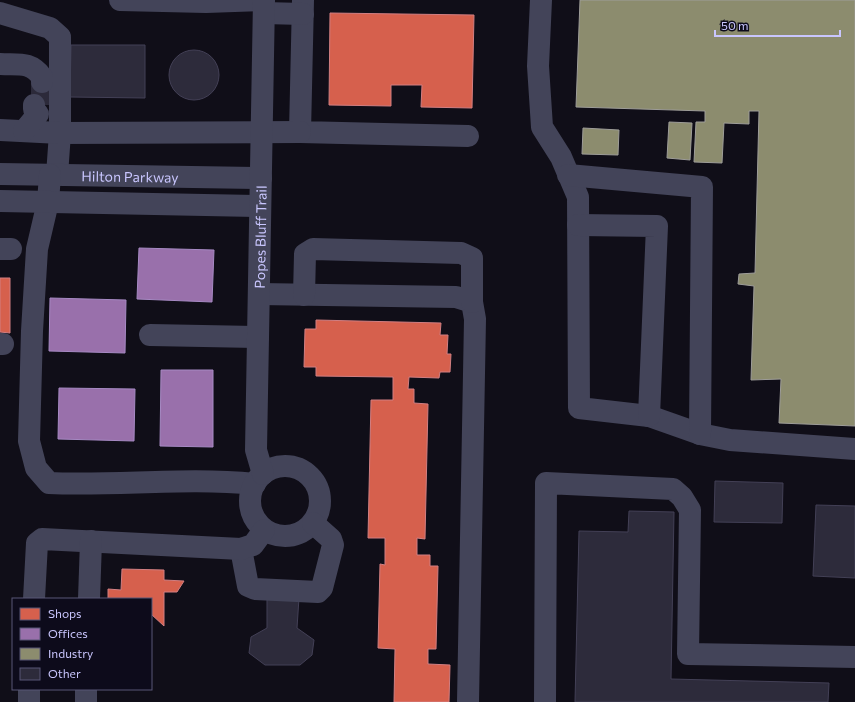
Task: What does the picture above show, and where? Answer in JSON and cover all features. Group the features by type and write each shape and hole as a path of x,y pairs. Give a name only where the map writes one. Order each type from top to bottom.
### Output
{"street":[{"path":"120,0 264,4 303,7 300,132"},
{"path":"541,0 538,66 542,127 561,157 578,197 579,408 649,416 700,434 730,440 855,449"},
{"name":"Popes Bluff Trail","path":"264,4 256,450 259,479 250,495 251,508 256,521 264,530"},
{"path":"0,13 50,28 60,37 60,133 54,175 38,249 32,331 29,441 36,468 49,483 92,485 259,479 273,468 286,466 298,468 308,474 316,484 321,503 318,515 313,523 302,532 291,536 275,536 264,530 253,545 241,549 42,539 37,543 34,598"},
{"path":"0,64 29,65 38,79"},
{"path":"24,131 38,108"},
{"path":"0,130 60,133 300,132 468,136"},
{"name":"Hilton Parkway","path":"0,174 261,178"},
{"path":"568,175 702,187 700,434"},
{"name":"Hilton Parkway","path":"0,201 260,206"},
{"path":"578,225 657,226 649,416"},
{"path":"304,295 305,254 313,249 461,254 472,258 472,302 475,319 468,702"},
{"path":"259,294 456,297 472,302"},
{"path":"150,335 258,337"},
{"path":"545,702 546,483 673,489 682,497 690,510 688,654 855,657"},
{"path":"241,549 248,586 255,589 318,592 322,588 333,545 331,539 313,523"},
{"path":"89,598 91,541"},
{"path":"28,702 29,690"},
{"path":"86,690 86,702"}],"building: Shops":[{"path":"330,13 474,15 472,108 421,107 422,85 391,85 391,106 329,105"},
{"path":"0,278 10,278 10,333 0,332"},
{"path":"316,320 441,323 440,335 448,335 447,354 451,354 450,372 440,372 439,378 409,377 408,389 414,389 414,403 428,404 425,539 417,538 417,555 430,555 430,566 438,566 436,649 428,649 428,664 450,665 449,702 394,702 395,649 378,648 380,564 385,565 385,538 368,538 371,400 393,400 393,377 316,376 316,367 304,367 305,329 316,329"},
{"path":"122,569 164,570 164,580 184,581 177,592 164,592 164,626 152,615 152,598 108,598 108,589 121,590"}],"building: Offices":[{"path":"139,248 214,250 212,302 137,299"},
{"path":"50,298 126,300 125,353 49,351"},
{"path":"161,370 213,370 213,447 160,446"},
{"path":"59,388 135,389 134,441 58,439"}],"building: Industry":[{"path":"580,0 855,0 855,426 779,423 781,379 751,380 754,286 738,284 739,274 755,273 759,111 749,111 749,124 724,123 722,163 694,162 696,122 705,122 705,111 576,107"},
{"path":"669,122 692,123 690,160 667,158"},
{"path":"583,128 619,130 618,155 582,154"}],"building: Other":[{"path":"71,45 145,45 145,98 70,97"},
{"path":"189,50 199,50 212,57 219,70 219,80 212,93 199,100 189,100 180,96 173,89 169,80 169,70 173,61 180,54"},
{"path":"715,481 783,483 782,523 714,522"},
{"path":"816,505 855,506 855,578 813,576"},
{"path":"629,511 674,512 671,679 829,683 828,702 575,702 579,531 628,532"},
{"path":"267,598 299,598 297,628 314,640 312,655 300,665 265,665 249,653 251,637 267,628"}],"tunnel":[{"path":"42,82 42,105"}]}
